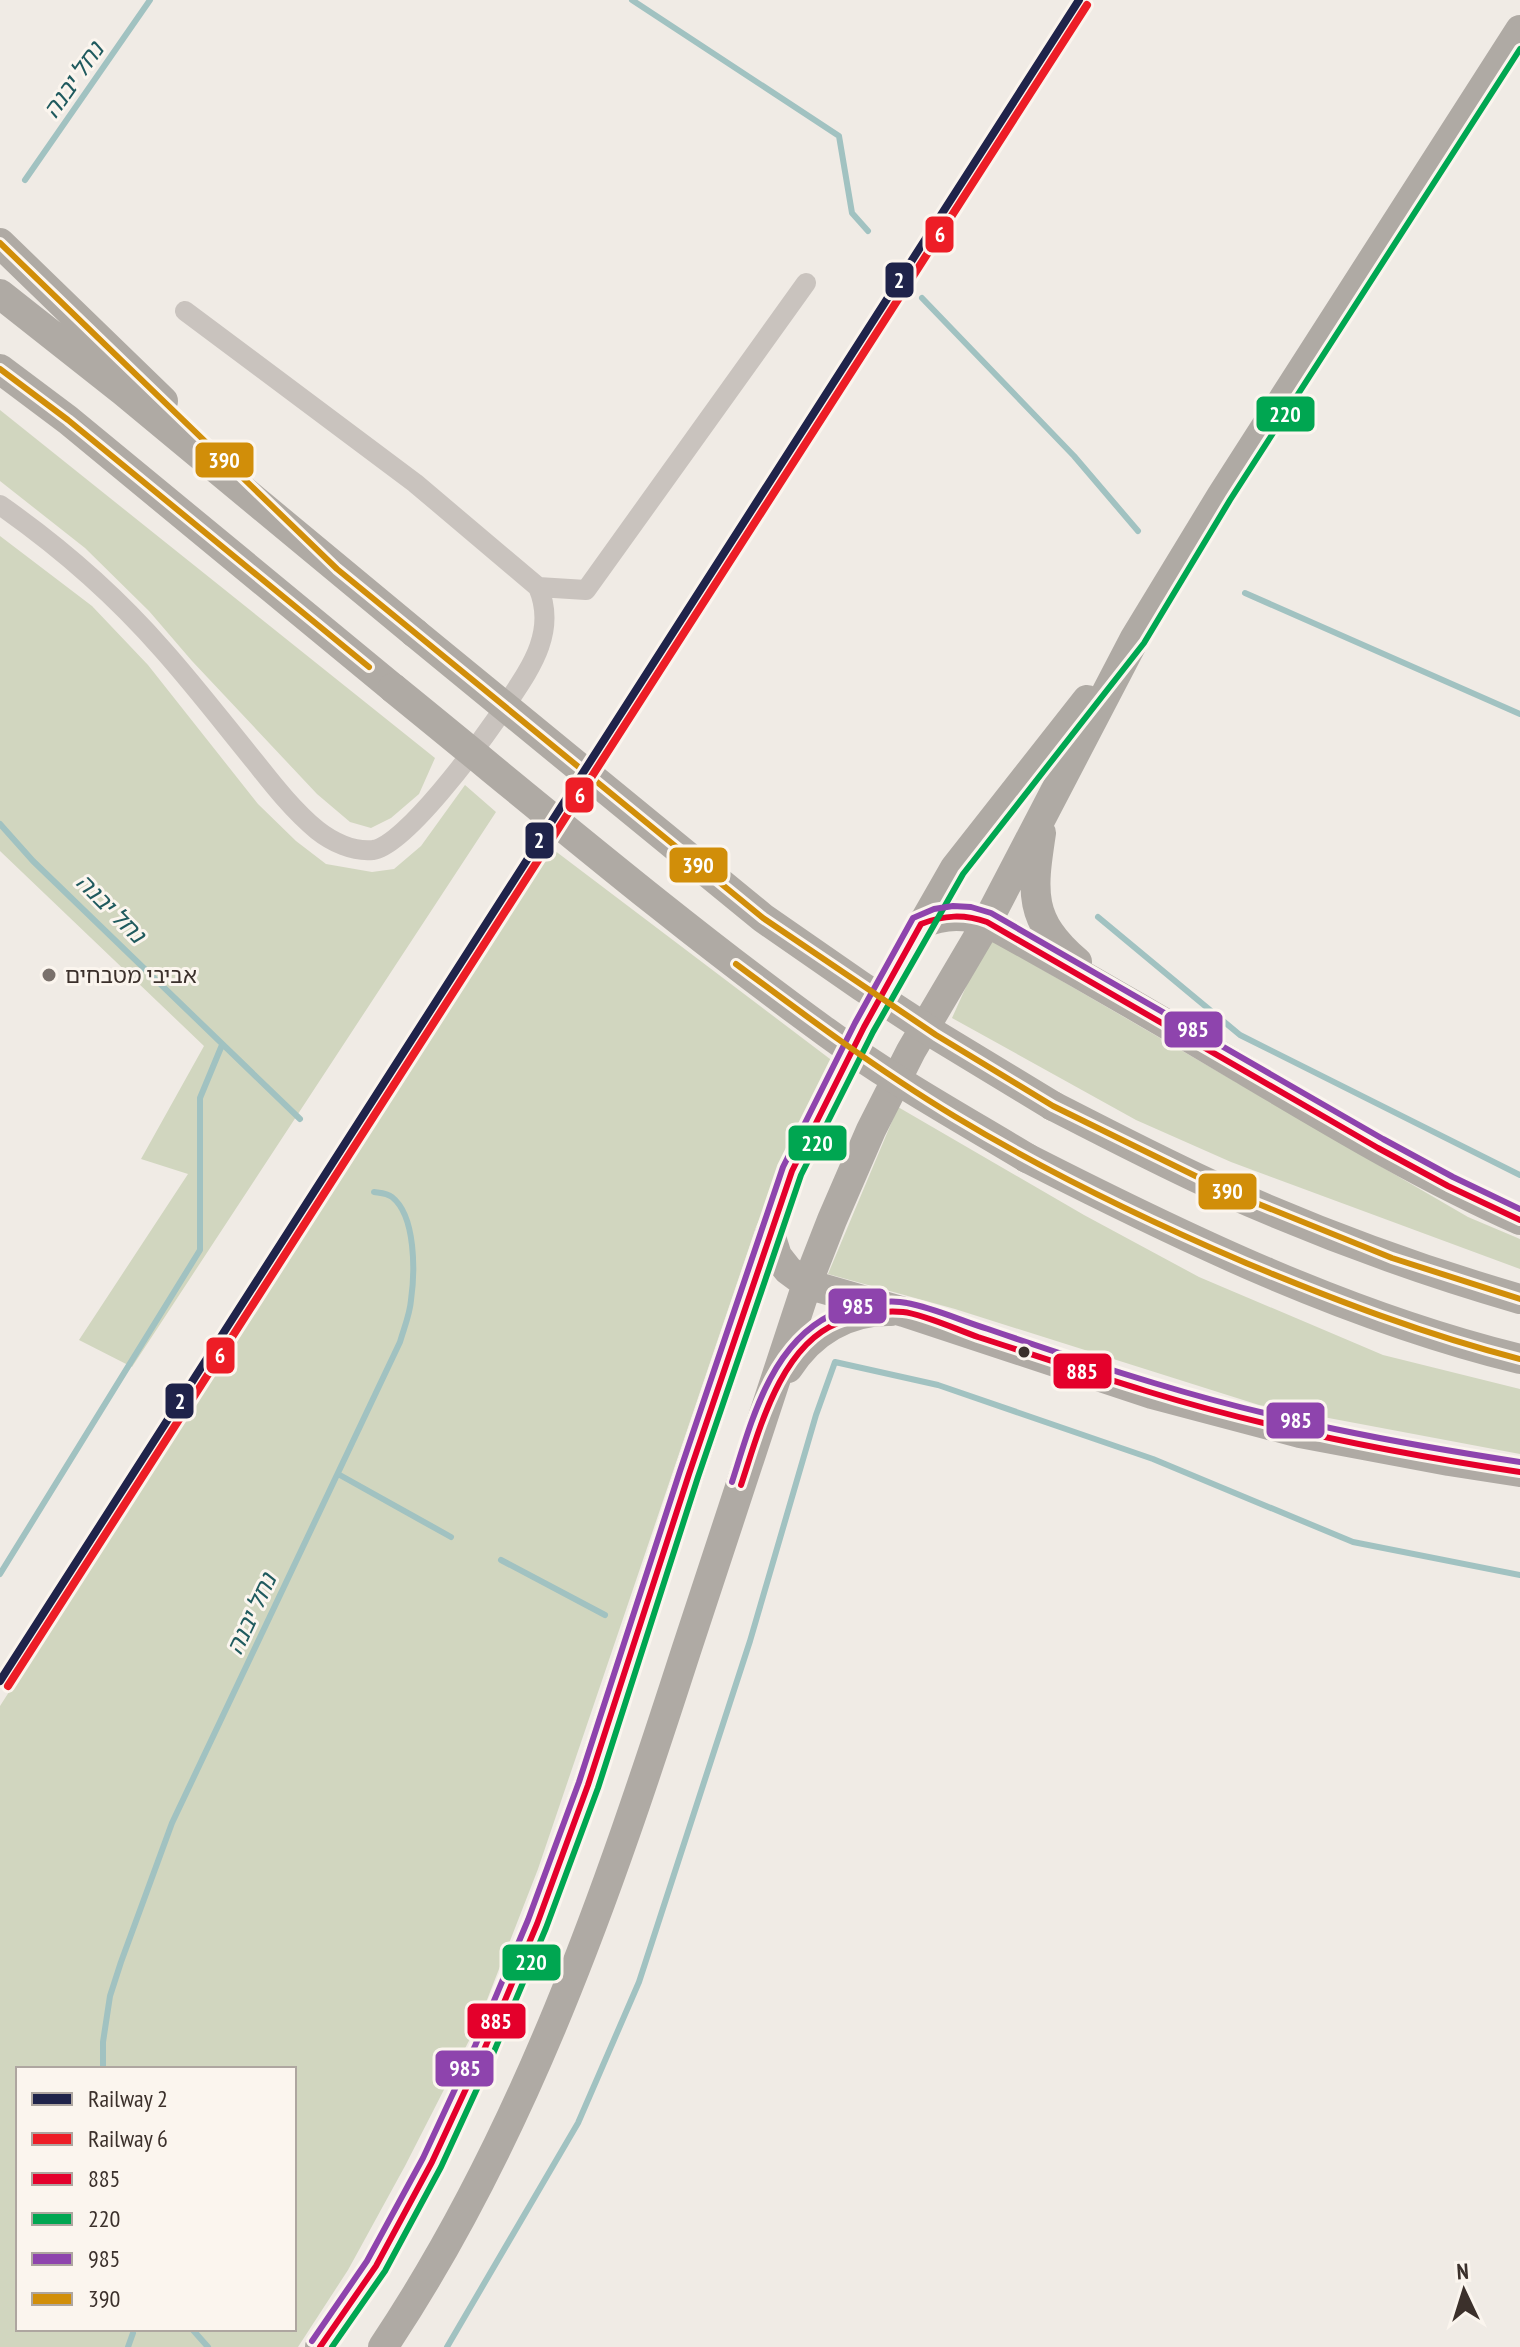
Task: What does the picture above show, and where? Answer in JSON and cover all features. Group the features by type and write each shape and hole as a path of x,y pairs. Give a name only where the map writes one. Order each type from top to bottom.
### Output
{"highway":[{"path":"383,2347 410,2307 479,2186 587,1943 637,1802 807,1284 871,1130 911,1051 987,922 1135,638 1222,495 1520,30"},
{"path":"0,243 337,569"},
{"path":"0,294 123,391 763,918 924,1027 1053,1106 1224,1190 1432,1272 1520,1299"},
{"path":"0,369 68,420 717,950 828,1034 907,1086 1027,1158 1200,1243 1428,1333 1520,1359"},
{"path":"320,2347 376,2266 432,2162 537,1924 588,1785 792,1171 864,1027 955,868 1135,638"},
{"path":"1048,803 1035,872 1035,896 1040,916 1050,934 1069,956 1105,987"},
{"path":"921,924 938,917 957,916 972,916 987,922 1105,987 1379,1150 1520,1220"},
{"path":"770,1234 777,1256 788,1270 807,1284 904,1312 1152,1394 1300,1433 1520,1472"},
{"path":"768,1405 799,1351 813,1337 832,1325 870,1313 904,1312"}],"street":[{"path":"538,587 586,590 806,283"},
{"path":"0,505 93,577 163,649 271,781 317,830 353,848 374,850 392,843 416,821 491,727 538,656 544,601 538,587 415,483 185,311"}],"green space":[{"path":"0,410 435,758 419,794 391,818 371,828 350,822 317,794 149,611 85,548 0,481"},
{"path":"0,536 92,606 148,665 258,804 296,841 326,864 372,872 394,869 421,846 465,785 496,812 132,1367 79,1340 188,1174 141,1159 204,1046 0,851"},
{"path":"550,847 834,1062 756,1227 538,1869 478,2023 348,2270 298,2347 0,2347 0,1706"},
{"path":"988,938 1468,1217 1520,1239 1520,1269 1231,1162 1136,1120 952,1018"},
{"path":"898,1107 1084,1215 1199,1277 1383,1355 1520,1389 1520,1454 1259,1405 955,1309 828,1274"}],"waterway":[{"name":"נחל יבנה","path":"25,180 150,0"},
{"path":"632,0 839,136 852,213 868,231"},
{"path":"922,298 1074,456 1138,531"},
{"path":"1245,593 1520,714"},
{"name":"נחל יבנה","path":"0,824 33,861 300,1119"},
{"path":"1098,917 1240,1035 1520,1175"},
{"path":"0,1574 200,1250 200,1098 222,1045"},
{"name":"נחל יבנה","path":"103,2067 103,2042 110,1996 172,1823 400,1342 407,1321 413,1275 410,1231 406,1217 392,1197 374,1192"},
{"path":"447,2347 578,2123 639,1982 750,1641 816,1415 835,1362 938,1385 1153,1459 1353,1542 1520,1575"},
{"path":"338,1474 451,1537"},
{"path":"501,1560 605,1615"},
{"name":"נחל יבנה","path":"194,2331 208,2347"},
{"path":"128,2347 133,2333"}],"rail line":[{"name":"2","path":"0,1681 1079,0"},
{"name":"6","path":"8,1686 1087,5"}],"transit line":[{"name":"220","path":"332,2347 385,2271 441,2167 546,1928 598,1788 698,1477 801,1175 873,1032 963,874 1144,643 1230,500 1520,49"},
{"name":"390","path":"0,243 337,569 763,918 936,1035 1053,1106 1224,1190 1392,1258 1520,1299"},
{"name":"390","path":"0,369 68,420 369,667"},
{"name":"985","path":"312,2341 367,2261 423,2158 475,2046 528,1920 579,1782 783,1167 855,1023 913,918 934,909 953,906 991,913 1383,1139 1520,1209"},
{"name":"885","path":"320,2347 376,2266 432,2162 484,2050 537,1924 588,1785 792,1171 864,1027 921,924 954,917 987,922 1378,1148 1520,1220"},
{"name":"390","path":"736,964 843,1043 926,1098 989,1137 1098,1195 1209,1247 1313,1290 1415,1328 1520,1359"},
{"name":"985","path":"732,1482 766,1388 792,1345 810,1328 831,1315 879,1302 907,1303 927,1308 1112,1370 1245,1408 1382,1438 1520,1462"},
{"name":"885","path":"741,1485 774,1392 801,1350 818,1334 838,1323 870,1314 895,1312 920,1316 1104,1378 1238,1417 1378,1448 1520,1472"}],"place":[{"name":"אביבי מטבחים","path":"49,975"}]}
